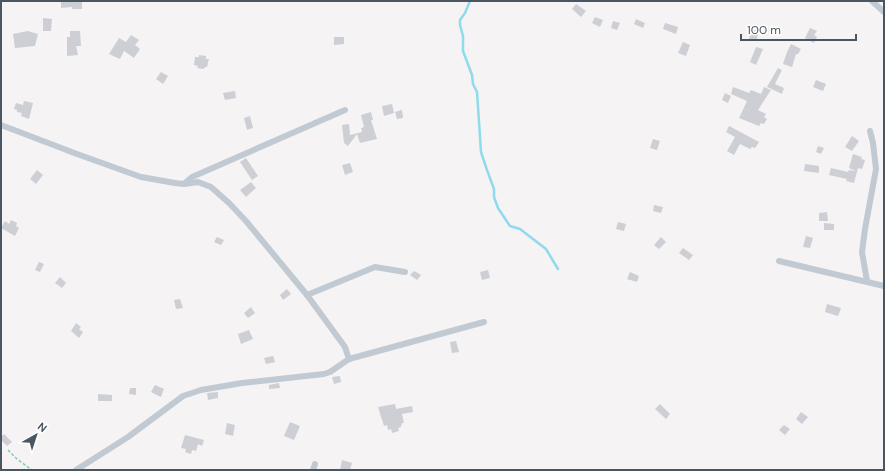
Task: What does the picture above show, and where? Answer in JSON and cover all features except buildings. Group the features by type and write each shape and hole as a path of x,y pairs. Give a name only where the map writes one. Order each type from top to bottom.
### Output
{"street":[{"path":"872,1 884,12"},
{"path":"184,184 192,177 345,110"},
{"path":"1,125 141,177 184,184 198,182 211,187 246,221 307,295 345,347 349,359"},
{"path":"867,281 862,252 864,229 876,169 873,143 870,132"},
{"path":"779,261 884,286"},
{"path":"307,295 375,267 406,272"},
{"path":"76,470 128,436 183,396 201,390 242,383 324,374 330,372 349,359 484,322"}],"path":[{"path":"8,450 32,470"}],"waterway":[{"path":"470,1 460,20 463,36 463,51 472,75 473,84 477,92 481,152 494,189 494,197 498,208 510,226 520,229 546,249 558,269"}]}
